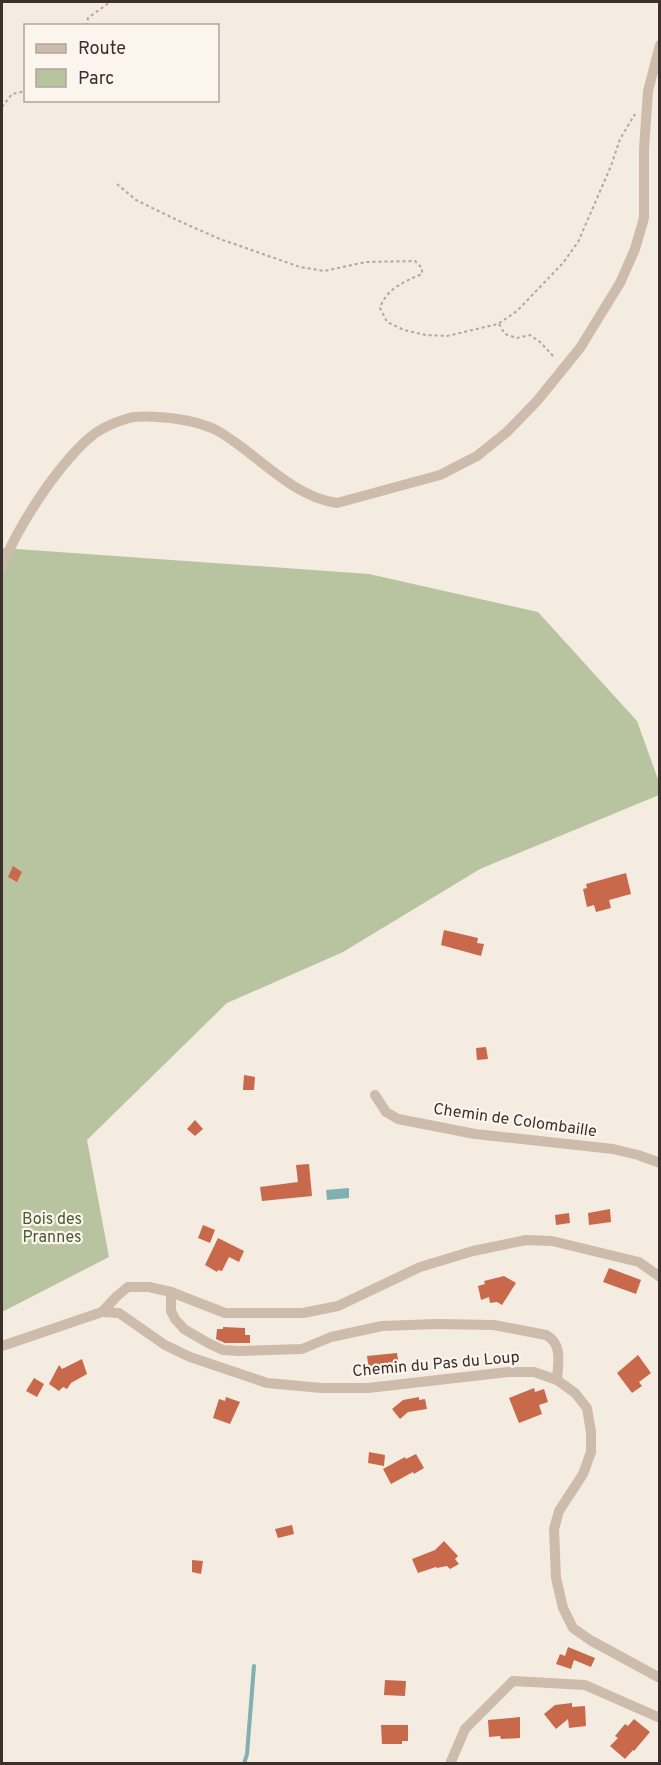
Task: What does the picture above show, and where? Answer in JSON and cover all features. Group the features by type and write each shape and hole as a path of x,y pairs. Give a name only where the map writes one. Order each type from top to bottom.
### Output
{"street":[{"path":"2,566 21,528 53,478 90,437 130,418 154,417 187,420 216,430 300,490 321,501 337,503 440,475 477,456 507,432 537,401 598,322 620,283 635,249 644,218 644,149 648,91 660,45"},
{"name":"Chemin de Colombaille","path":"375,1095 386,1112 399,1119 475,1134 613,1149 660,1163"},
{"path":"2,1346 102,1312 128,1287 149,1287 171,1292 225,1313 303,1313 338,1306 420,1267 473,1251 526,1240 552,1241 639,1262 660,1277"},
{"path":"171,1292 171,1311 175,1319 184,1329 223,1350 302,1348 331,1338 382,1326 494,1325 538,1333 554,1339 559,1358 557,1380"},
{"name":"Chemin du Pas du Loup","path":"102,1312 119,1313 165,1345 190,1358 267,1383 322,1388 368,1388 508,1372 534,1372 557,1380 575,1393 587,1408 591,1432 591,1452 582,1474 559,1511 554,1529 556,1578 563,1608 573,1628 590,1640 660,1677"},
{"path":"450,1764 465,1729 513,1681 585,1685 660,1718"}],"path":[{"path":"86,24 88,18 110,2"},
{"path":"2,107 12,94 24,91"},
{"path":"117,184 136,200 181,222 220,239 300,267 324,270 374,261 415,261 422,268 422,274 394,288 383,299 380,308 387,322 404,330 426,335 447,336 498,324 517,311 563,263 578,242 611,166 620,139 637,111"},
{"path":"498,324 505,334 517,338 530,335 540,342 554,358 570,361"}],"green space":[{"name":"Bois des Prannes","path":"2,548 369,574 538,612 637,721 659,782 659,795 480,869 343,952 227,1003 87,1140 109,1257 2,1312"}],"water":[{"path":"349,1188 349,1198 327,1200 326,1190"}],"building":[{"path":"13,866 22,872 17,882 8,877"},
{"path":"626,873 631,894 609,900 611,908 596,912 594,905 587,907 583,889 587,888 586,884"},
{"path":"444,930 478,938 477,943 484,944 481,956 441,945"},
{"path":"486,1047 488,1059 477,1060 476,1048"},
{"path":"244,1075 255,1077 254,1090 243,1090"},
{"path":"195,1120 203,1129 195,1136 187,1129"},
{"path":"309,1164 312,1196 262,1201 260,1187 298,1182 296,1165"},
{"path":"610,1209 611,1222 589,1225 588,1213"},
{"path":"569,1213 570,1223 556,1225 555,1215"},
{"path":"203,1225 215,1230 210,1243 198,1238"},
{"path":"218,1238 244,1251 239,1262 229,1257 222,1271 217,1272 205,1265"},
{"path":"609,1268 641,1280 636,1294 603,1282"},
{"path":"504,1276 516,1283 502,1305 497,1302 490,1303 489,1297 481,1300 478,1286 485,1284 484,1281"},
{"path":"223,1327 245,1328 245,1335 250,1335 250,1343 225,1343 216,1339 217,1329 223,1329"},
{"path":"397,1353 399,1366 369,1369 367,1356"},
{"path":"638,1355 651,1373 639,1382 642,1386 632,1393 617,1373"},
{"path":"82,1359 87,1374 71,1383 67,1389 63,1387 59,1391 49,1384 59,1365 62,1369"},
{"path":"34,1378 44,1384 37,1397 26,1391"},
{"path":"534,1388 535,1392 544,1389 548,1402 539,1405 542,1414 519,1423 509,1398"},
{"path":"226,1397 240,1402 230,1424 213,1418 219,1399 225,1401"},
{"path":"419,1397 419,1400 425,1399 427,1409 408,1412 400,1419 392,1409 403,1400"},
{"path":"369,1452 385,1455 384,1466 368,1463"},
{"path":"416,1454 424,1468 391,1484 383,1469 405,1457 406,1459"},
{"path":"292,1525 294,1534 278,1538 275,1529"},
{"path":"444,1541 458,1556 455,1559 459,1564 450,1569 447,1566 436,1567 418,1573 412,1559 435,1550"},
{"path":"192,1560 203,1561 201,1574 192,1572"},
{"path":"568,1647 595,1658 591,1667 574,1660 571,1669 556,1664 560,1654 565,1656"},
{"path":"385,1680 406,1681 405,1696 384,1695"},
{"path":"572,1703 572,1707 585,1706 586,1726 569,1728 568,1719 556,1729 544,1714 555,1705"},
{"path":"520,1717 520,1738 489,1737 488,1720"},
{"path":"634,1719 650,1732 625,1759 610,1746 618,1738 615,1736 625,1724 628,1726"},
{"path":"381,1725 408,1725 408,1741 402,1741 402,1744 382,1744"}],"waterway":[{"path":"244,1764 247,1754 254,1666"}]}
